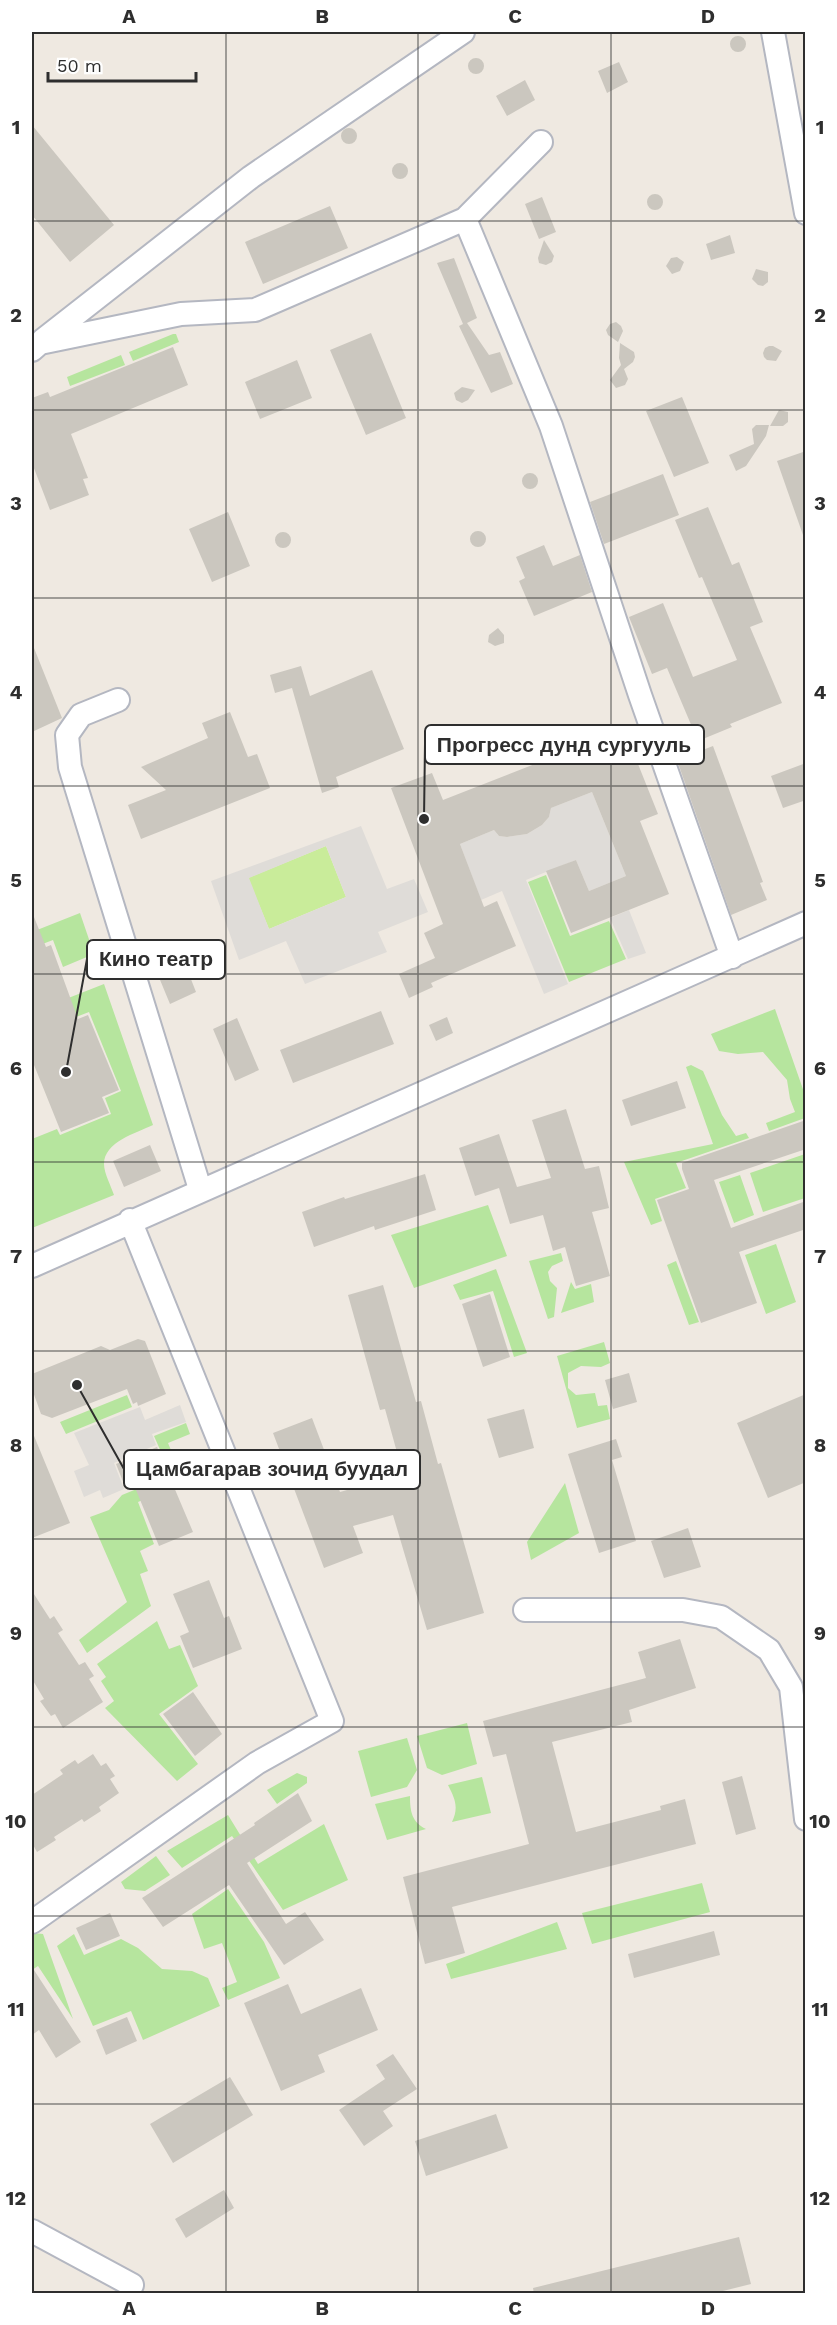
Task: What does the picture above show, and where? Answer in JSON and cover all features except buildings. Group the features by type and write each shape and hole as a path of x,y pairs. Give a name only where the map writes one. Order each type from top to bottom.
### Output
{"street":[{"path":"36,346 251,177 463,32"},
{"path":"773,32 806,213"},
{"path":"36,346 181,314 255,310 465,219 541,142"},
{"path":"465,219 550,426 640,695 732,957"},
{"path":"118,700 81,715 67,735 70,767 200,1189"},
{"path":"32,1266 130,1220 806,923"},
{"path":"32,1922 257,1763 332,1721 130,1220"},
{"path":"525,1611 683,1610 721,1617 769,1650 790,1687 806,1819"},
{"path":"32,2231 131,2291"}],"green space":[{"path":"176,334 179,342 133,361 129,352"},
{"path":"121,355 125,365 70,386 67,377"},
{"path":"326,846 346,897 269,929 248,878"},
{"path":"546,875 570,936 609,921 626,959 569,982 528,882"},
{"path":"80,913 94,954 63,967 53,940 32,948 32,932"},
{"path":"104,984 153,1125 122,1139 105,1156 105,1171 114,1195 32,1228 32,1139 57,1129 60,1135 111,1114 105,1098 121,1091 89,1012 32,1034 32,1015 49,1009 48,1006"},
{"path":"775,1009 805,1095 805,1118 769,1131 766,1123 795,1112 787,1080 763,1052 738,1054 719,1051 711,1034"},
{"path":"691,1065 703,1071 722,1115 736,1136 746,1133 749,1138 676,1163 686,1188 655,1199 662,1221 651,1225 624,1162 713,1144 686,1067"},
{"path":"805,1154 805,1198 763,1212 750,1173"},
{"path":"740,1175 754,1215 734,1223 719,1182"},
{"path":"488,1205 507,1256 414,1288 391,1235"},
{"path":"776,1244 796,1302 766,1314 745,1255"},
{"path":"561,1253 563,1261 552,1266 548,1272 550,1281 557,1288 554,1317 548,1319 529,1261"},
{"path":"676,1261 699,1322 689,1325 667,1265"},
{"path":"496,1269 527,1353 514,1357 493,1291 460,1300 453,1285"},
{"path":"571,1282 575,1289 591,1284 594,1302 561,1313"},
{"path":"604,1342 610,1363 601,1367 581,1366 568,1373 568,1388 576,1395 595,1393 598,1406 607,1405 610,1419 577,1428 557,1356"},
{"path":"127,1395 132,1407 66,1434 60,1422"},
{"path":"186,1423 190,1434 168,1443 178,1467 169,1470 154,1436"},
{"path":"176,1473 181,1484 138,1502 154,1544 140,1551 148,1571 140,1574 151,1606 87,1653 79,1640 127,1602 90,1517 109,1510 122,1495"},
{"path":"565,1483 579,1533 531,1560 527,1542"},
{"path":"157,1621 169,1649 180,1645 198,1686 159,1714 198,1764 177,1781 105,1708 114,1701 101,1681 106,1677 97,1664"},
{"path":"467,1723 477,1764 442,1775 427,1768 417,1736"},
{"path":"407,1738 417,1770 407,1787 371,1797 358,1751"},
{"path":"297,1773 307,1777 307,1783 277,1804 267,1790"},
{"path":"482,1777 491,1813 452,1822 455,1803 448,1785"},
{"path":"410,1796 413,1816 426,1829 387,1840 375,1804"},
{"path":"228,1815 258,1864 324,1824 348,1880 283,1910 232,1836 182,1868 167,1851"},
{"path":"156,1856 170,1875 145,1891 125,1889 121,1882"},
{"path":"702,1883 710,1912 592,1944 582,1913"},
{"path":"228,1889 264,1942 280,1978 228,2000 222,1988 237,1982 222,1943 204,1949 192,1914"},
{"path":"557,1922 567,1949 451,1979 446,1964"},
{"path":"32,1934 43,1934 73,2019 38,1966 32,1970"},
{"path":"74,1934 84,1955 121,1939 138,1948 162,1969 192,1971 208,1978 220,2006 143,2040 131,2011 93,2026 57,1946"}],"shaded area":[{"path":"592,792 626,876 589,891 576,860 526,880 568,984 544,994 502,891 481,900 460,844 494,830 499,836 507,837 527,834 542,825 549,817 551,808"},
{"path":"361,826 387,889 414,879 428,912 378,932 387,952 305,984 286,941 239,960 211,881","holes":["326,846 346,897 269,929 249,878"]},
{"path":"629,910 646,953 628,959 610,918"},
{"path":"180,1405 186,1422 152,1434 156,1445 114,1463 124,1489 103,1498 100,1490 84,1497 74,1471 89,1465 74,1433 140,1407 145,1420"}],"place":[{"name":"Прогресс дунд сургууль","path":"424,819"},
{"name":"Кино театр","path":"66,1072"},
{"name":"Цамбагарав зочид буудал","path":"77,1385"}]}
